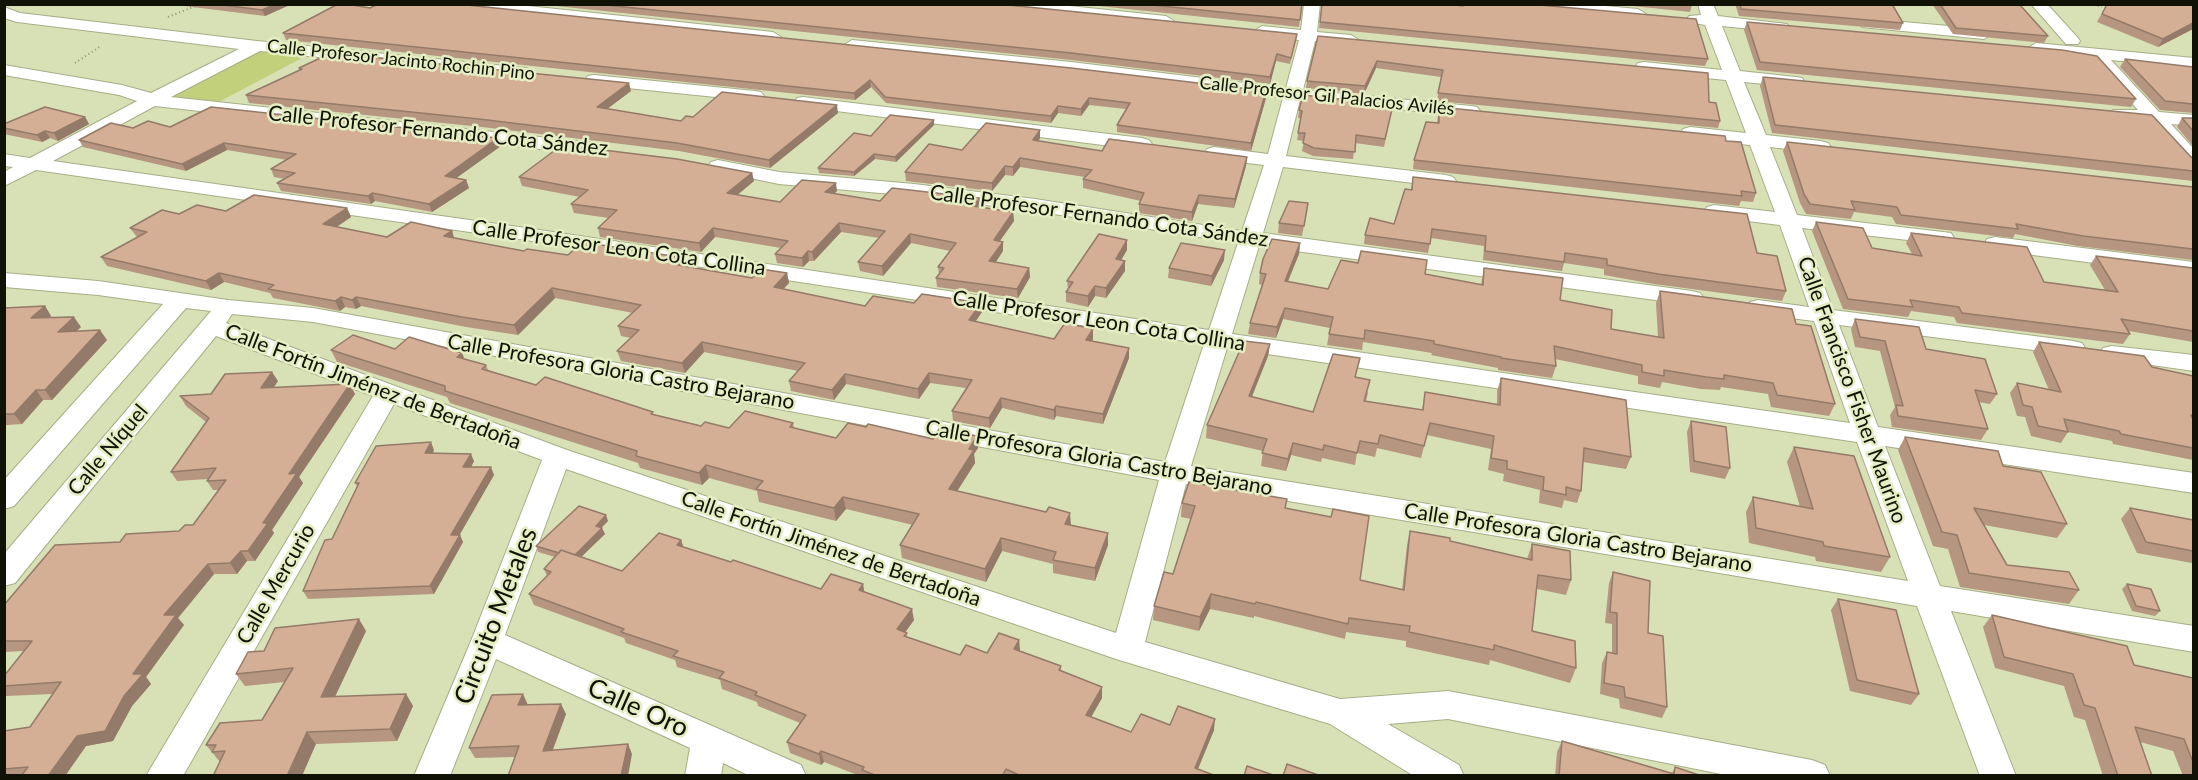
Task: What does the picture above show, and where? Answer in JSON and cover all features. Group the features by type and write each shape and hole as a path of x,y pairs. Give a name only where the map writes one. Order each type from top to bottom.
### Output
{"street":[{"path":"11,14 50,4"},
{"path":"460,4 790,39"},
{"path":"999,4 1179,23"},
{"path":"1127,650 1175,473 1275,162 1308,36 1312,4"},
{"path":"1527,4 1653,16"},
{"path":"2038,4 2072,41"},
{"path":"1697,12 1791,22"},
{"name":"Calle Francisco Fisher Maurino","path":"1697,12 1731,75 1789,220 1867,434 1998,776"},
{"name":"Calle Profesor Jacinto Rochin Pino","path":"11,14 258,46 541,74"},
{"path":"1850,27 1996,40"},
{"path":"4,180 153,99 289,30"},
{"path":"1249,30 1367,42"},
{"path":"2193,52 2072,41 2025,42 2096,54 2193,63"},
{"name":"Calle Profesor Gil Palacios Avilés","path":"838,44 1071,67 1293,94 1484,113"},
{"path":"2096,54 2193,161"},
{"path":"1625,65 1813,83"},
{"name":"Calle Profesor Fernando Cota Sández","path":"4,70 122,90 153,99 610,151"},
{"path":"576,78 783,99 1157,146"},
{"path":"2106,112 2193,121"},
{"path":"1674,132 1840,149"},
{"path":"1192,150 1275,162 1462,183"},
{"name":"Calle Profesor Leon Cota Collina","path":"4,160 562,239 1218,339 2193,483"},
{"name":"Calle Profesor Fernando Cota Sández","path":"701,164 779,178 958,195 1249,238 1707,300"},
{"path":"1696,209 1956,240"},
{"path":"1979,243 2193,269"},
{"name":"Calle Profesora Gloria Castro Bejarano","path":"4,280 98,288 180,300 219,316 313,315 1175,473 2193,639"},
{"path":"4,499 180,300"},
{"path":"1742,305 2193,363"},
{"name":"Calle Fortín Jiménez de Bertadoña","path":"219,316 388,392 557,456 1127,650 1340,713 1446,776"},
{"name":"Calle Níquel","path":"4,575 219,316"},
{"name":"Calle Mercurio","path":"164,776 388,392"},
{"name":"Circuito Metales","path":"432,776 487,641 557,456"},
{"name":"Calle Oro","path":"487,641 788,776"},
{"path":"1340,713 1448,705 1812,776"},
{"path":"703,776 709,740"}],"path":[{"path":"2090,4 2102,7"}],"green space":[{"path":"258,51 304,57 213,105 164,98"}],"building":[{"path":"215,4 276,4 262,10"},
{"path":"338,4 370,8 378,4 457,4 1071,68 1266,91 1251,143 1117,125 1130,103 1089,98 1081,109 1058,106 1051,116 885,97 870,80 854,93 283,33"},
{"path":"596,4 998,4 1297,34 1291,58 1277,54 1270,77 1071,53"},
{"path":"1142,4 1302,4 1300,20"},
{"path":"1322,4 1449,4 1463,6 1464,4 1528,4 1696,19 1708,59 1320,22"},
{"path":"1740,4 1892,4 1903,23 1741,9"},
{"path":"1940,4 2020,5 2048,36 1956,28"},
{"path":"2107,4 2193,4 2193,23 2163,39 2102,14"},
{"path":"1747,22 2062,50 2097,56 2136,99 1760,62"},
{"path":"1318,36 1708,73 1709,102 1716,103 1720,121 1438,93 1443,70 1377,61 1365,86 1307,81"},
{"path":"331,53 629,83 597,107 681,121 686,116 693,117 722,92 837,105 769,160 677,143 479,119 246,95"},
{"path":"2125,59 2193,67 2193,104 2165,101"},
{"path":"1763,77 2152,115 2193,158 2193,171 1775,125"},
{"path":"1303,95 1393,105 1385,139 1356,135 1355,152 1314,148 1303,143 1305,133 1298,133 1302,111 1299,110"},
{"path":"45,107 85,117 54,133 45,131 37,135 4,128 4,124"},
{"path":"211,107 498,138 445,176 466,180 429,204 372,193 368,196 277,183 295,173 271,169 296,154 224,143 182,164 79,140 111,123 133,128 148,121 170,127"},
{"path":"1439,107 1725,136 1726,141 1741,142 1756,193 1741,191 1742,196 1414,160 1426,122 1439,123"},
{"path":"890,115 934,120 895,157 874,154 854,172 818,168 854,133 871,136"},
{"path":"2182,118 2193,118 2193,131"},
{"path":"986,123 1040,130 1033,140 1102,151 1109,139 1247,157 1235,199 1199,195 1192,212 1139,204 1144,193 1083,179 1092,170 1020,158 1013,167 1005,166 992,183 905,172 929,144 962,150"},
{"path":"1787,142 2193,187 2193,249 2083,236 2016,224 2018,229 1901,215 1897,207 1851,201 1855,210 1810,204 1804,194"},
{"path":"562,145 677,159 752,173 727,193 780,202 802,180 836,183 825,192 880,201 892,188 980,198 973,206 1013,212 994,240 1003,242 989,261 1029,268 1017,289 936,278 944,268 938,267 956,243 910,234 882,266 858,262 885,231 839,223 812,252 808,251 802,258 775,254 788,241 713,228 699,243 598,228 617,210 571,204 588,190 519,177"},
{"path":"1413,177 1747,214 1757,253 1777,256 1786,291 1658,274 1607,265 1607,259 1565,253 1564,262 1485,251 1486,236 1432,229 1430,244 1365,235 1370,218 1394,224 1405,189 1412,190"},
{"path":"254,195 347,208 323,224 387,237 411,222 452,231 444,236 524,251 527,249 568,255 582,242 685,258 678,265 752,278 761,269 787,273 774,287 865,306 873,296 914,303 922,294 981,303 969,320 1054,339 1065,323 1093,329 1086,340 1129,348 1103,414 1056,406 1054,410 1001,398 989,418 952,411 972,380 929,373 918,389 845,374 832,390 789,381 805,363 702,342 682,363 617,351 639,330 618,326 641,305 552,288 514,325 356,297 352,300 341,297 335,301 268,289 274,285 219,273 206,281 101,257 147,232 130,228 162,210 179,214 197,205 226,211"},
{"path":"1289,201 1308,203 1304,226 1279,223"},
{"path":"1816,222 1863,228 1872,248 1922,256 1911,233 2027,247 2044,282 2118,292 2096,256 2193,268 2193,331 2121,319 2130,334 1962,313 1959,307 1910,300 1913,307 1848,299"},
{"path":"1099,234 1127,240 1116,259 1125,261 1106,288 1095,286 1088,296 1066,292 1073,282 1067,281"},
{"path":"1272,239 1300,243 1285,281 1328,289 1341,260 1358,263 1361,251 1427,260 1425,274 1483,285 1484,268 1563,278 1560,300 1612,310 1611,329 1664,338 1660,291 1792,309 1796,324 1811,326 1835,404 1777,395 1773,383 1724,375 1724,379 1664,370 1664,376 1642,372 1642,365 1554,346 1556,366 1501,358 1434,344 1434,341 1365,330 1364,339 1329,334 1333,317 1285,308 1277,327 1250,323 1266,274 1260,273 1263,259"},
{"path":"1181,243 1225,250 1212,276 1169,268"},
{"path":"45,306 31,318 74,317 58,332 100,330 45,390 36,390 14,414 4,414 4,308"},
{"path":"1855,319 1919,327 1926,349 1985,359 1997,394 1975,390 1988,429 1898,416 1896,405 1903,406 1885,341 1860,337"},
{"path":"353,335 395,349 409,337 462,353 457,357 486,365 482,369 536,385 545,377 653,412 651,414 701,426 705,422 729,428 745,411 793,423 790,427 836,438 848,423 866,427 868,424 933,439 939,429 977,436 969,449 974,450 949,489 1046,512 1049,507 1070,513 1065,524 1108,533 1095,568 1053,560 1056,552 1001,538 985,569 900,545 919,514 843,497 834,508 756,489 763,481 706,465 699,473 636,456 637,451 445,391 445,386 331,350"},
{"path":"1244,341 1270,344 1249,396 1313,412 1333,354 1360,358 1355,377 1370,380 1364,401 1423,410 1425,392 1500,405 1501,378 1626,400 1631,457 1584,448 1581,491 1566,487 1566,495 1543,490 1544,477 1507,469 1507,461 1491,458 1494,436 1430,423 1424,446 1380,435 1378,444 1360,441 1357,453 1324,445 1323,450 1293,443 1288,459 1262,453 1267,439 1207,425"},
{"path":"2039,342 2144,356 2152,367 2193,376 2193,416 2191,415 2193,448 2121,434 2119,431 2064,419 2068,432 2038,426 2032,407 2023,405 2017,383 2061,392"},
{"path":"272,372 261,388 350,384 289,474 297,473 263,523 268,523 248,551 241,551 230,563 208,564 164,615 176,615 133,674 143,674 124,696 105,731 77,736 48,776 21,776 28,767 4,769 4,731 30,727 61,682 4,686 4,676 32,641 4,641 4,605 55,545 120,542 126,534 179,531 185,525 193,525 226,480 207,481 216,468 171,472 209,418 180,396 211,394 225,374"},
{"path":"1691,421 1726,427 1730,468 1694,461"},
{"path":"1905,437 1998,451 2003,466 2041,472 2067,524 1974,508 2007,565 2069,572 2079,590 1969,573 1957,535 1942,532"},
{"path":"431,442 425,453 471,454 463,467 491,467 451,535 460,535 430,586 303,591 325,540 332,539 359,483 355,483 376,446"},
{"path":"1794,447 1854,456 1890,557 1824,546 1823,542 1756,528 1753,497 1813,509"},
{"path":"1189,482 1287,499 1285,508 1331,517 1333,509 1369,516 1360,580 1404,590 1410,531 1450,538 1450,541 1532,560 1532,544 1570,551 1571,580 1538,575 1532,631 1575,641 1576,668 1494,645 1494,650 1409,632 1410,626 1349,618 1348,624 1256,602 1255,604 1211,594 1200,617 1154,606 1164,572 1173,574 1195,506 1182,503"},
{"path":"579,506 606,515 596,526 602,528 575,555 536,546"},
{"path":"2130,508 2193,520 2193,551 2146,542"},
{"path":"659,533 681,540 677,545 731,562 733,560 821,589 831,574 863,584 859,590 912,609 897,629 907,633 904,636 960,655 966,645 987,653 999,633 1019,640 1014,649 1061,666 1059,670 1102,687 1086,715 1131,732 1141,714 1170,725 1178,706 1215,719 1195,768 1216,776 1021,776 1006,769 1002,776 877,776 862,770 864,767 821,751 819,754 787,742 806,715 755,695 757,692 719,678 724,672 673,656 678,651 621,632 624,629 529,594 551,572 544,569 561,550 622,571"},
{"path":"1613,572 1650,581 1648,633 1663,636 1667,707 1625,697 1624,687 1604,683 1607,652 1617,654 1617,613 1610,612"},
{"path":"2127,584 2151,589 2160,611 2136,606"},
{"path":"1838,599 1896,610 1919,694 1857,680"},
{"path":"1992,615 2127,646 2134,665 2193,678 2193,762 2184,739 2135,727 2152,776 2118,776 2095,708 2084,705 2073,674 2004,657"},
{"path":"359,619 321,697 406,694 390,729 307,732 287,776 213,776 225,751 212,752 216,745 206,745 220,723 262,720 293,668 236,674 248,652 264,651 275,628"},
{"path":"523,694 518,705 561,704 543,751 628,744 621,776 508,776 519,746 469,748 492,695"},
{"path":"1562,741 1674,774 1675,767 1702,776 1559,776"},
{"path":"1287,764 1321,776 1283,776"},
{"path":"1247,766 1276,776 1244,776"}]}
